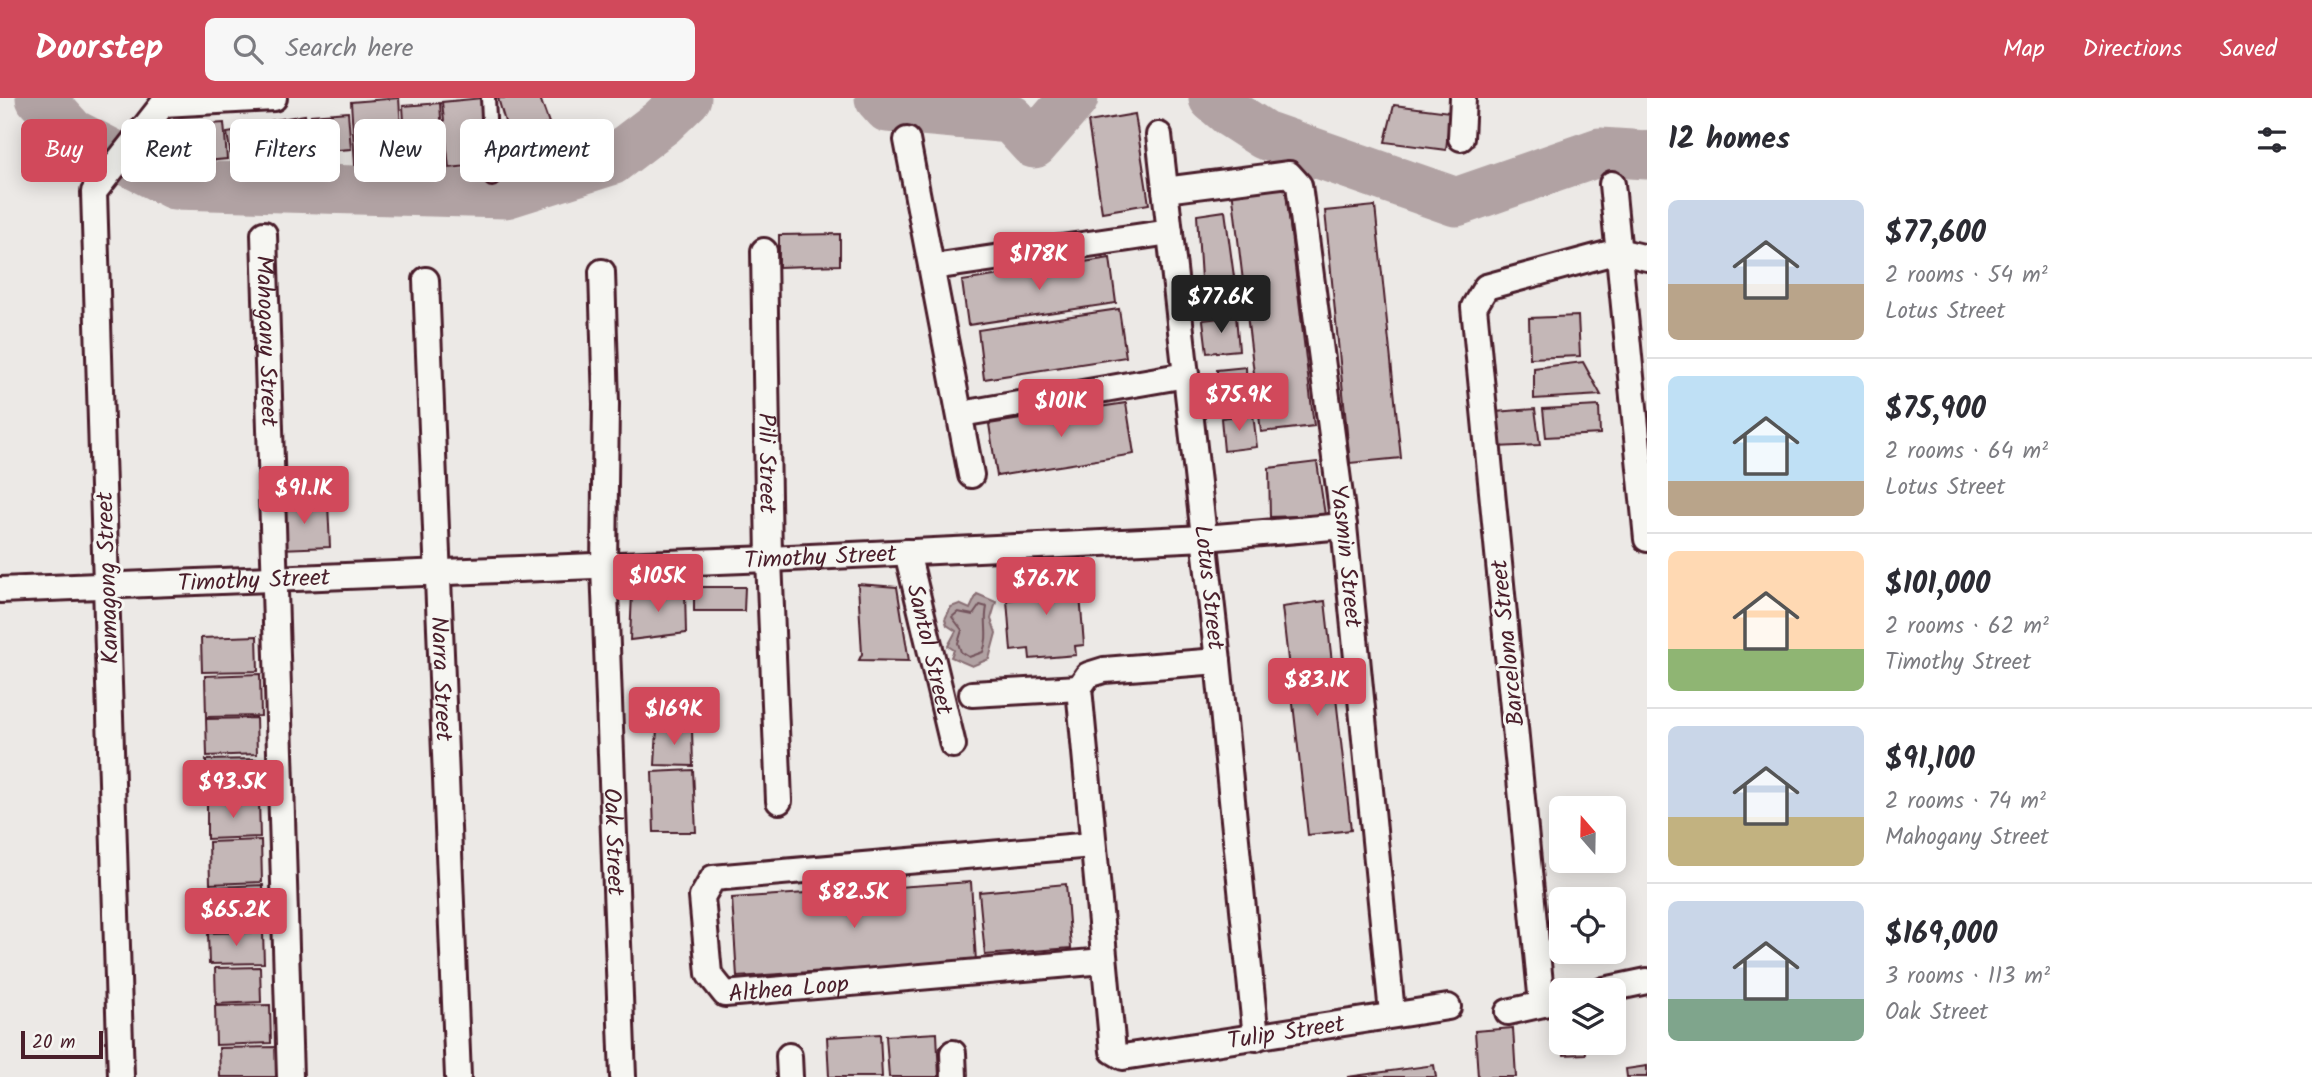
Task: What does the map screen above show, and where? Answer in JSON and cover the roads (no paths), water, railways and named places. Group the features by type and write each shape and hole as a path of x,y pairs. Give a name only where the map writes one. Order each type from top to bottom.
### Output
{"street":[{"path":"162,101 274,98"},
{"path":"1461,138 1463,98"},
{"name":"Kamagong Street","path":"121,1077 94,192 138,137 162,101"},
{"name":"Lotus Street","path":"1159,135 1205,538 1256,1038"},
{"path":"907,141 971,475"},
{"name":"Yasmin Street","path":"1165,190 1289,174 1299,185 1344,526 1392,1013"},
{"path":"1612,184 1647,539"},
{"path":"933,267 1170,232"},
{"name":"Mahogany Street","path":"264,234 290,1077"},
{"name":"Pili Street","path":"764,251 769,559 779,801"},
{"path":"1618,251 1647,258"},
{"name":"Barcelona Street","path":"1549,984 1474,307 1486,286 1618,251"},
{"name":"Oak Street","path":"602,272 606,404 604,566 623,1077"},
{"name":"Narra Street","path":"426,280 458,1077"},
{"path":"961,414 1186,375"},
{"name":"Timothy Street","path":"0,590 769,559 1205,538 1344,526"},
{"name":"Santol Street","path":"907,552 953,746"},
{"path":"1104,961 1079,688 1088,675 1104,670 1218,660"},
{"path":"972,694 1079,688"},
{"name":"Althea Loop","path":"1092,845 713,877 702,897 709,974 725,994 1104,961"},
{"name":"Tulip Street","path":"1104,961 1113,1051 1123,1057 1256,1038 1392,1013 1448,1007"},
{"path":"1626,985 1647,981"},
{"path":"1508,1012 1549,1002"}],"lane":[{"path":"488,98 489,119"}],"water":[{"path":"977,594 996,602 991,619 996,633 989,659 972,666 951,657 954,650 948,646 956,631 947,625 945,619 951,607 959,604 970,609"}],"waterway":[{"path":"40,98 72,133 174,185 506,194 611,161 662,122 687,98"},
{"path":"879,98 888,108 1011,119 1034,144 1074,98"},
{"path":"1213,98 1264,135 1456,202 1600,152 1647,155"}]}
